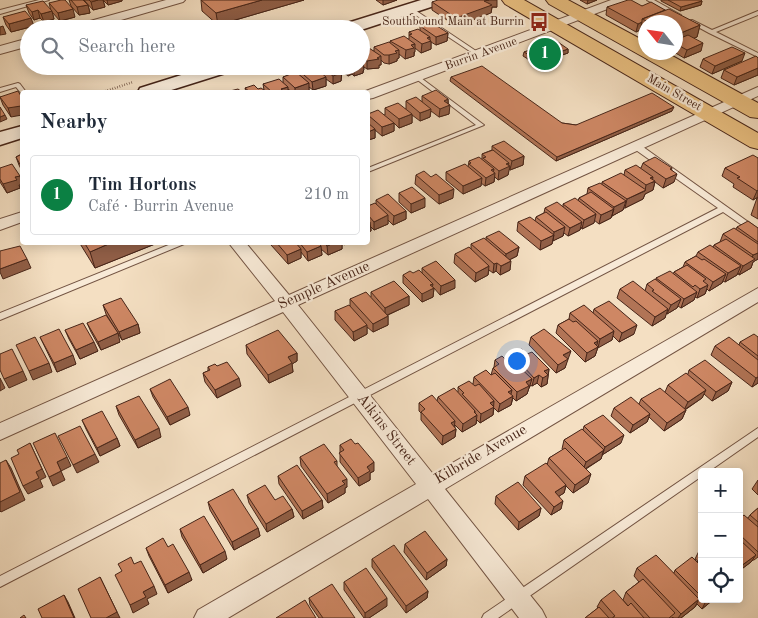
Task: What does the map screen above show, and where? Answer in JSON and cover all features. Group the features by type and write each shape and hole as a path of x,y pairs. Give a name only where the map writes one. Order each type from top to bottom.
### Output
{"main road":[{"name":"Main Street","path":"511,0 758,142"},
{"name":"Main Street","path":"555,0 638,46"},
{"name":"Main Street","path":"665,60 758,112"}],"street":[{"path":"108,20 179,0"},
{"path":"370,22 437,0"},
{"name":"Burrin Avenue","path":"370,93 480,55 622,0"},
{"path":"0,50 20,44"},
{"path":"143,86 190,75"},
{"name":"Semple Avenue","path":"0,432 758,91"},
{"path":"0,139 20,133"},
{"path":"0,225 20,218"},
{"name":"Aikins Street","path":"238,245 534,618"},
{"name":"Kilbride Avenue","path":"206,618 758,294"}],"lane":[{"path":"0,12 46,0"},
{"path":"650,0 758,55"},
{"path":"410,9 480,55"},
{"path":"711,32 758,13"},
{"path":"370,169 480,125 417,77"},
{"path":"0,90 18,85 22,90"},
{"path":"636,146 758,233"},
{"path":"0,582 724,208"},
{"path":"0,317 179,245"},
{"path":"488,618 758,432"}],"path":[{"path":"116,90 143,86"}],"building":[{"path":"65,0 73,9 58,13 49,3"},
{"path":"71,0 83,0 88,5 77,7"},
{"path":"201,0 262,0 216,13"},
{"path":"438,0 489,0 484,1 492,5 456,18 432,2"},
{"path":"631,0 642,6 651,2 665,10 652,15 638,15 638,24 607,7"},
{"path":"668,0 701,0 702,1 681,7"},
{"path":"43,1 52,11 41,14 38,10 32,12 26,5"},
{"path":"669,9 681,15 653,15"},
{"path":"25,11 31,18 9,24 3,17"},
{"path":"683,16 700,25 683,32"},
{"path":"431,22 448,33 436,37 420,26"},
{"path":"418,29 430,37 427,38 431,41 422,44 409,35 412,34 409,32"},
{"path":"688,35 703,43 687,50 683,48 683,37"},
{"path":"404,36 415,44 411,45 414,48 406,50 390,41"},
{"path":"555,40 568,49 537,60 524,52"},
{"path":"389,42 399,50 395,51 397,53 384,55 374,47"},
{"path":"732,47 745,53 715,66 703,59"},
{"path":"370,49 381,56 377,58 379,59 370,60"},
{"path":"756,56 758,58 758,68 737,77 724,70"},
{"path":"482,66 562,123 576,125 652,93 674,107 557,157 451,77"},
{"path":"300,75 309,83 295,88 283,77"},
{"path":"304,75 324,75 326,77 312,82"},
{"path":"279,79 288,87 281,89 282,90 270,90 263,84"},
{"path":"254,85 258,89 264,90 248,90 245,88"},
{"path":"436,90 448,99 444,101 450,105 440,109 422,96"},
{"path":"18,91 20,94 20,106 8,108 0,97"},
{"path":"416,97 431,109 420,113 406,101"},
{"path":"398,103 412,114 399,119 385,108"},
{"path":"0,107 5,115 0,117"},
{"path":"378,110 394,123 382,127 370,117 370,113"},
{"path":"370,125 375,129 370,131"},
{"path":"504,141 524,156 512,161 492,146"},
{"path":"493,150 510,166 499,171 483,158 486,157 482,154"},
{"path":"20,155 20,164 16,157"},
{"path":"753,155 758,158 757,191 725,168"},
{"path":"479,157 494,169 491,170 495,173 486,178 469,164 471,163 469,161"},
{"path":"655,157 672,168 670,169 677,174 666,179 643,163"},
{"path":"12,164 20,176 15,177 17,180 3,184 0,179 0,168"},
{"path":"465,164 482,178 463,186 446,172"},
{"path":"636,165 653,177 650,178 655,181 646,185 625,170"},
{"path":"424,171 431,177 436,174 454,189 439,195 416,175"},
{"path":"621,173 646,190 627,199 602,182"},
{"path":"600,183 626,201 614,207 588,188"},
{"path":"412,187 425,198 411,204 399,193"},
{"path":"591,192 614,209 601,215 579,198"},
{"path":"388,194 406,211 394,216 376,200"},
{"path":"575,198 596,214 584,220 563,204"},
{"path":"557,202 582,222 570,228 545,208"},
{"path":"375,203 388,215 374,222 370,217 370,205"},
{"path":"546,212 565,227 554,232 536,217"},
{"path":"530,217 554,235 541,241 518,222"},
{"path":"748,221 758,228 758,242 737,227"},
{"path":"734,228 758,244 758,253 753,255 723,234"},
{"path":"499,231 519,247 506,254 486,237"},
{"path":"484,238 511,261 501,266 497,263 494,264 471,244"},
{"path":"726,239 755,259 743,266 714,245"},
{"path":"86,245 106,245 90,252"},
{"path":"279,245 298,245 301,249 287,255"},
{"path":"301,245 321,246 307,252"},
{"path":"710,245 741,266 728,273 698,252"},
{"path":"20,246 27,259 0,269 0,251"},
{"path":"469,247 489,266 476,273 455,254"},
{"path":"696,256 702,260 704,259 726,274 713,282 685,262"},
{"path":"436,261 455,280 441,286 422,268"},
{"path":"687,265 706,279 703,281 708,285 700,289 695,285 693,287 674,272"},
{"path":"419,270 433,284 430,285 434,288 422,294 403,275 410,271 413,273"},
{"path":"670,271 697,292 684,299 656,278"},
{"path":"655,279 681,299 671,305 652,291 654,290 647,284"},
{"path":"394,281 409,296 385,308 371,292"},
{"path":"633,281 668,309 655,317 620,289"},
{"path":"366,292 388,316 373,324 350,299"},
{"path":"121,298 138,324 119,332 103,305"},
{"path":"609,301 637,325 622,333 594,309"},
{"path":"349,305 367,325 353,332 335,311"},
{"path":"584,305 614,331 600,339 570,313"},
{"path":"106,315 118,333 98,342 87,323"},
{"path":"569,319 573,322 576,321 598,341 594,343 598,347 587,353 558,325"},
{"path":"83,323 94,342 76,350 65,330"},
{"path":"59,329 73,355 54,363 40,337"},
{"path":"544,329 571,351 563,355 568,359 558,365 531,337"},
{"path":"278,330 297,353 288,357 292,363 268,375 246,345"},
{"path":"754,334 758,337 758,356 740,342"},
{"path":"35,337 49,363 29,371 16,345"},
{"path":"729,337 758,360 758,377 756,378 715,346"},
{"path":"12,349 23,371 4,379 0,370 0,354"},
{"path":"522,349 527,354 532,352 549,369 544,371 548,375 543,378 539,375 534,378 512,354"},
{"path":"502,356 506,360 510,358 532,379 526,382 529,386 517,392 493,368 499,364 495,360"},
{"path":"705,360 732,382 716,392 689,370"},
{"path":"227,362 239,378 215,390 203,373 210,370 208,367"},
{"path":"486,370 491,375 495,373 512,390 508,392 513,396 500,404 474,377"},
{"path":"686,373 706,390 688,402 668,385"},
{"path":"170,379 188,407 167,417 150,389"},
{"path":"469,381 475,386 479,384 494,401 490,403 494,407 481,414 458,387"},
{"path":"454,388 477,415 463,424 438,397"},
{"path":"660,388 686,410 667,423 641,399"},
{"path":"432,395 455,421 451,423 456,429 443,436 421,412 425,409 419,403"},
{"path":"139,396 159,428 135,440 116,406"},
{"path":"631,397 650,414 633,425 614,408"},
{"path":"102,411 117,438 97,448 82,420"},
{"path":"603,415 624,435 605,447 584,426"},
{"path":"80,426 95,454 73,465 58,436"},
{"path":"582,429 604,450 586,462 564,440"},
{"path":"55,433 67,457 57,462 61,471 49,477 33,443"},
{"path":"351,439 355,444 358,443 374,462 367,467 370,471 358,478 339,453 344,450 340,445"},
{"path":"30,443 42,469 36,472 39,478 23,486 11,458 19,454 17,450"},
{"path":"324,444 337,461 334,462 347,479 342,481 345,484 327,494 300,457"},
{"path":"565,448 591,474 575,485 549,458"},
{"path":"6,460 20,492 0,502 0,463"},
{"path":"546,463 566,485 555,492 563,501 554,507 525,476"},
{"path":"297,465 322,500 302,511 278,476"},
{"path":"518,482 541,508 519,522 496,496"},
{"path":"265,485 275,500 283,496 292,509 266,524 247,495"},
{"path":"233,489 258,528 232,542 208,502"},
{"path":"758,508 758,522 750,515"},
{"path":"204,516 225,551 200,565 180,529"},
{"path":"743,516 758,527 758,552 743,538"},
{"path":"425,531 447,559 427,573 405,544"},
{"path":"163,538 168,547 173,544 189,572 165,585 146,548"},
{"path":"743,543 756,555 743,565"},
{"path":"394,545 428,591 406,606 372,559"},
{"path":"656,555 698,600 681,614 637,568"},
{"path":"131,557 134,564 141,561 154,586 143,592 146,597 130,605 115,575 122,571 118,564"},
{"path":"692,557 698,563 698,593 675,570"},
{"path":"366,568 387,598 365,613 344,582"},
{"path":"100,577 117,612 106,618 91,618 78,589"},
{"path":"643,579 675,613 669,618 650,618 626,592"},
{"path":"332,584 355,618 323,618 309,598"},
{"path":"614,590 628,606 631,603 644,618 613,618 615,616 601,600"},
{"path":"64,595 74,618 42,618 38,609"},
{"path":"305,600 316,618 276,618"},
{"path":"599,607 609,618 585,618"}],"place":[{"name":"Southbound Main at Burrin","path":"539,22"},
{"name":"Tim Hortons","path":"545,54"}]}
